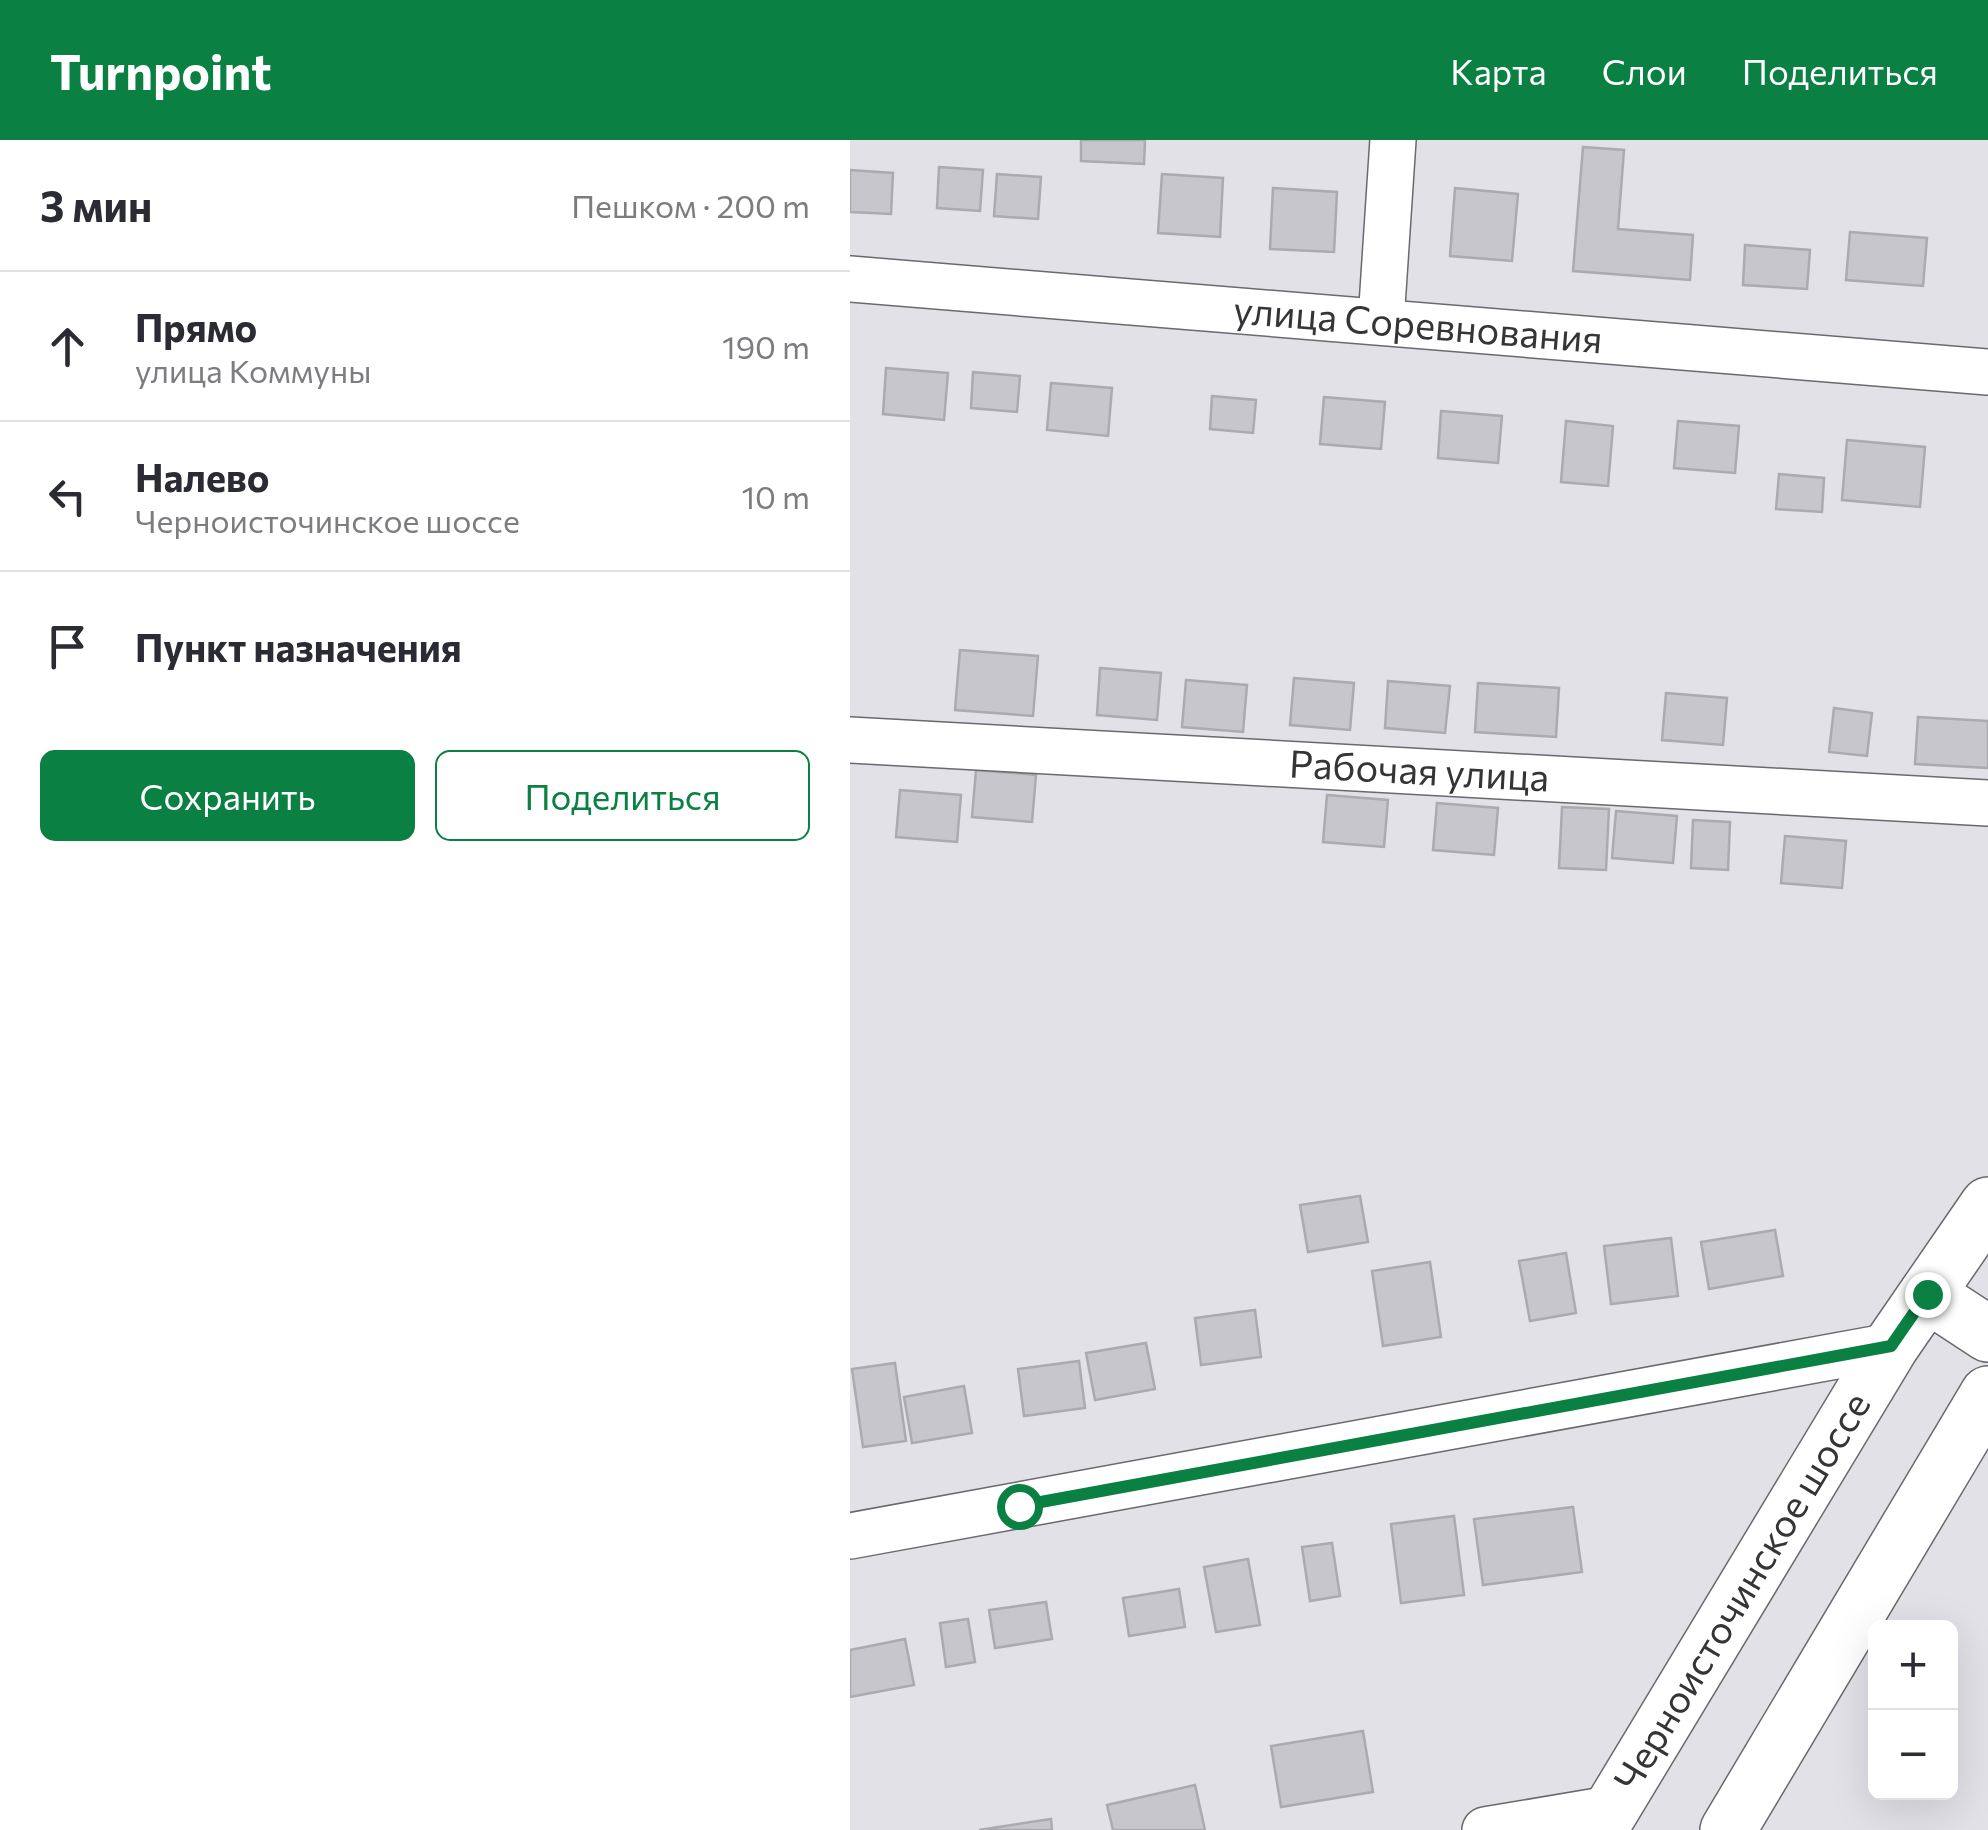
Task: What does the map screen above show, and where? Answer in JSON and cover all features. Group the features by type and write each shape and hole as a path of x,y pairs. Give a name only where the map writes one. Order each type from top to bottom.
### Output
{"main road":[{"name":"Черноисточинское шоссе","path":"1604,1819 1891,1346 1988,1205"},
{"path":"1927,1294 1988,1334"},
{"path":"1728,1830 1988,1394"}],"street":[{"path":"1381,321 1394,140"},
{"name":"улица Соревнования","path":"850,278 1988,372"},
{"name":"Рабочая улица","path":"850,740 1988,803"},
{"path":"850,1536 1891,1346"},
{"path":"1485,1830 1604,1819"}],"building":[{"path":"1081,140 1145,140 1144,164 1081,161"},
{"path":"1583,147 1624,150 1618,229 1693,235 1690,280 1573,271"},
{"path":"939,167 983,170 980,211 937,208"},
{"path":"850,170 893,173 891,214 850,212"},
{"path":"997,174 1041,177 1038,219 994,216"},
{"path":"1162,174 1223,178 1220,237 1158,233"},
{"path":"1273,188 1337,192 1334,252 1270,249"},
{"path":"1455,188 1518,194 1512,261 1450,256"},
{"path":"1850,232 1927,238 1923,286 1846,280"},
{"path":"1745,245 1810,250 1807,289 1743,285"},
{"path":"886,368 948,373 944,420 883,414"},
{"path":"973,372 1020,376 1017,412 971,408"},
{"path":"1051,383 1112,388 1108,436 1047,430"},
{"path":"1212,396 1256,400 1253,433 1210,429"},
{"path":"1324,397 1385,402 1381,449 1320,444"},
{"path":"1441,411 1502,416 1498,463 1438,458"},
{"path":"1566,421 1613,426 1608,486 1561,482"},
{"path":"1678,421 1739,426 1735,473 1674,468"},
{"path":"1847,440 1925,447 1920,507 1842,500"},
{"path":"1779,474 1824,478 1822,512 1776,509"},
{"path":"960,650 1038,656 1033,716 955,710"},
{"path":"1100,668 1161,673 1157,720 1097,715"},
{"path":"1294,678 1354,683 1350,730 1290,725"},
{"path":"1186,680 1247,685 1243,732 1182,727"},
{"path":"1388,681 1450,686 1445,733 1385,728"},
{"path":"1478,683 1559,688 1556,737 1475,732"},
{"path":"1666,693 1727,698 1723,745 1662,740"},
{"path":"1834,708 1872,713 1867,756 1829,752"},
{"path":"1918,717 1988,721 1988,768 1915,764"},
{"path":"976,770 1036,775 1032,822 972,817"},
{"path":"900,790 961,795 957,842 896,837"},
{"path":"1327,795 1388,800 1384,847 1323,842"},
{"path":"1437,803 1498,808 1494,855 1433,850"},
{"path":"1562,807 1609,809 1606,870 1559,868"},
{"path":"1616,811 1677,816 1673,863 1612,858"},
{"path":"1693,820 1730,822 1728,870 1691,868"},
{"path":"1785,836 1846,841 1842,888 1781,883"},
{"path":"1360,1196 1368,1242 1308,1252 1300,1205"},
{"path":"1775,1230 1783,1276 1709,1289 1701,1242"},
{"path":"1671,1238 1678,1296 1611,1304 1604,1246"},
{"path":"1566,1253 1576,1313 1530,1321 1519,1261"},
{"path":"1430,1262 1441,1337 1383,1346 1372,1271"},
{"path":"1255,1310 1261,1357 1201,1365 1195,1318"},
{"path":"1146,1343 1155,1389 1095,1400 1086,1353"},
{"path":"1079,1361 1085,1408 1024,1416 1018,1369"},
{"path":"895,1363 906,1441 863,1447 852,1369"},
{"path":"964,1386 972,1433 912,1443 904,1397"},
{"path":"1573,1507 1582,1572 1483,1585 1474,1519"},
{"path":"1454,1516 1464,1595 1401,1603 1391,1524"},
{"path":"1332,1543 1340,1596 1310,1601 1302,1547"},
{"path":"1248,1559 1260,1625 1216,1632 1204,1567"},
{"path":"1179,1589 1185,1627 1129,1636 1123,1598"},
{"path":"1046,1602 1052,1639 995,1648 989,1610"},
{"path":"968,1619 975,1662 946,1667 940,1623"},
{"path":"905,1639 914,1685 850,1697 850,1650"},
{"path":"1363,1731 1373,1792 1281,1807 1271,1746"},
{"path":"1195,1785 1205,1830 1113,1830 1107,1805"},
{"path":"1051,1819 1052,1830 979,1830"}],"route":[{"path":"1019,1506 1891,1346 1927,1294"}]}
